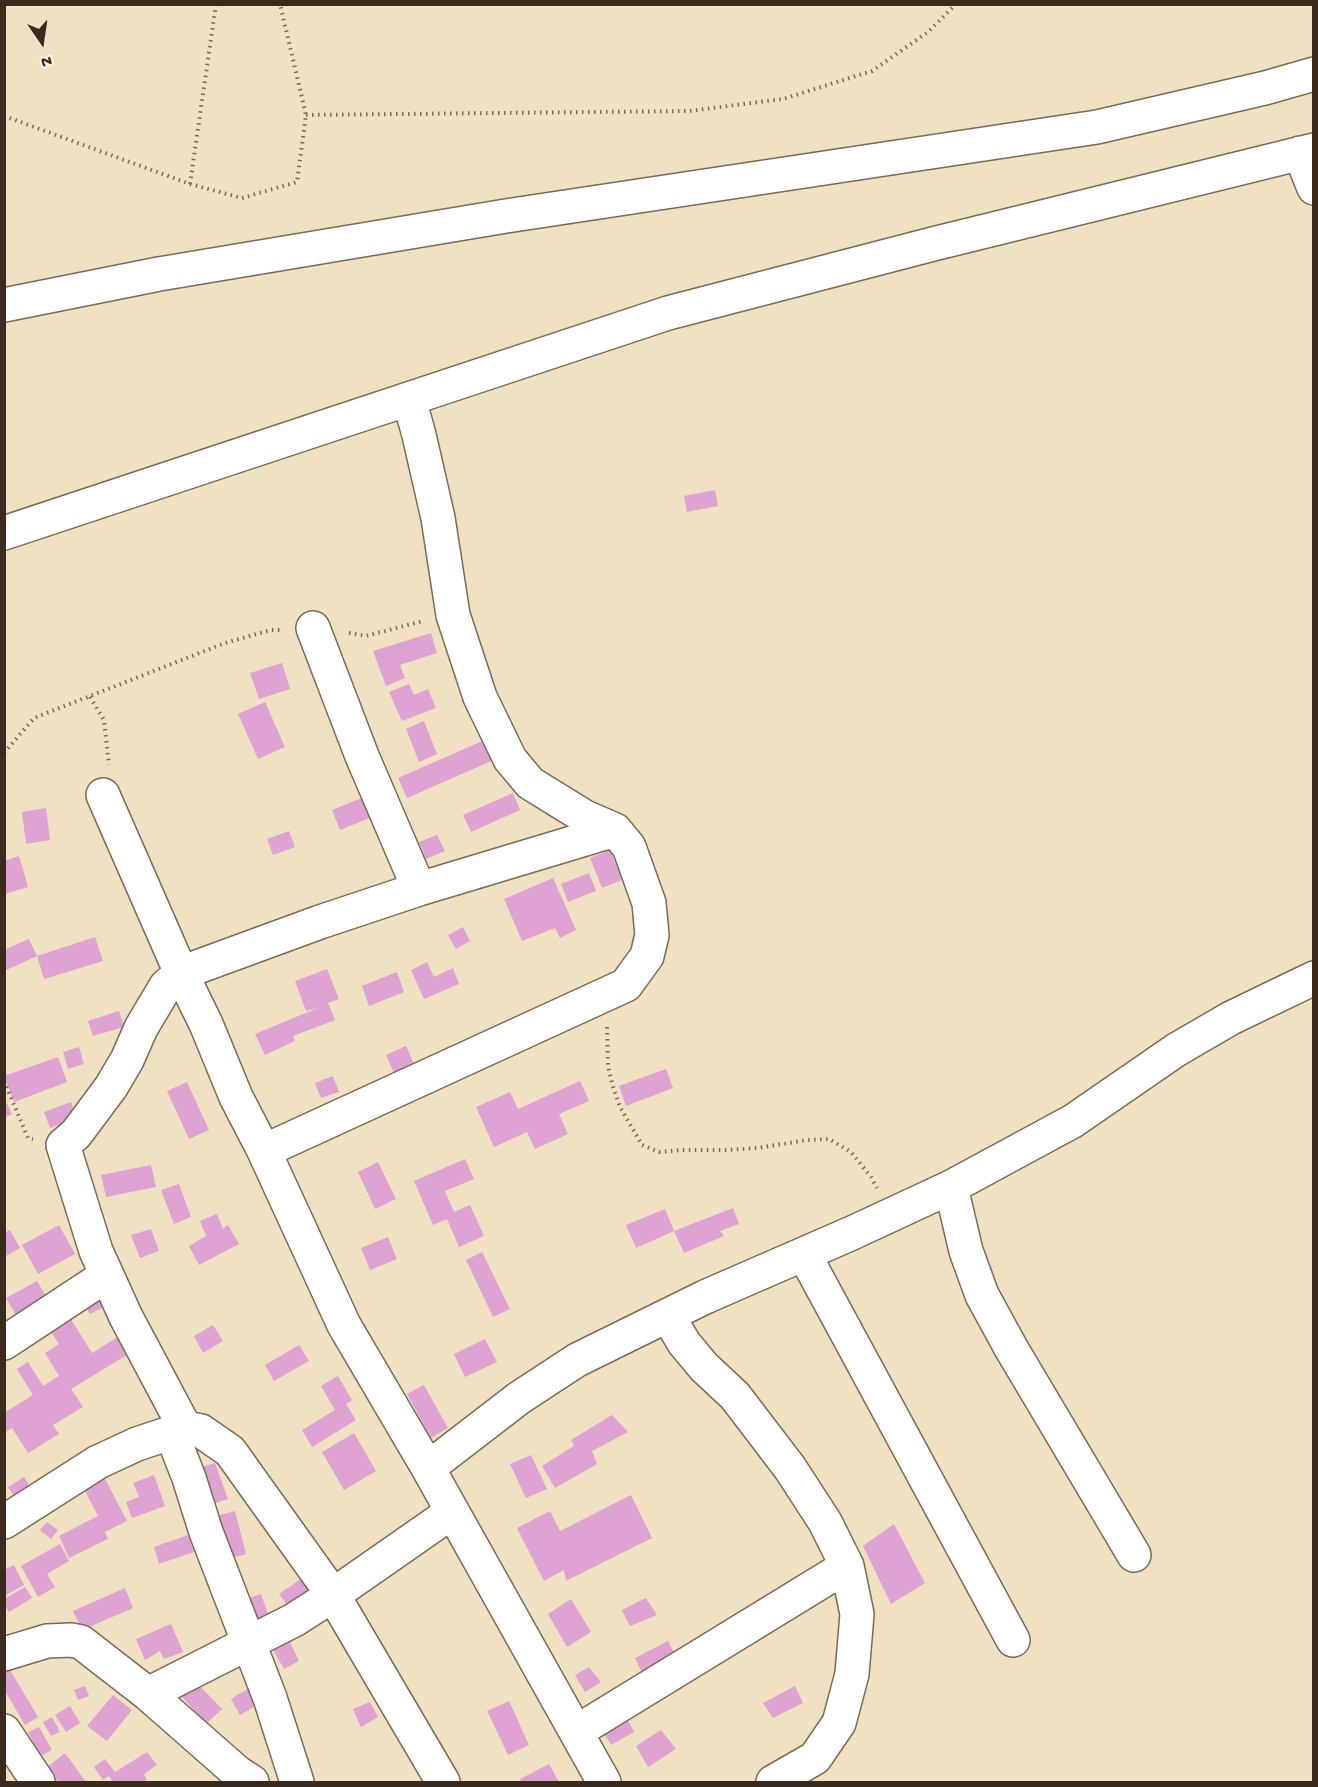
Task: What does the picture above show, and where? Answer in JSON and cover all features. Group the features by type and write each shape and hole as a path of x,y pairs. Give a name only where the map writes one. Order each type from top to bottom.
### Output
{"street":[{"path":"4,305 159,274 506,216 1097,127 1265,88 1314,74"},
{"path":"4,533 668,313 933,244 1307,152 1314,188"},
{"path":"264,1151 626,985 647,956 652,935 649,903 630,847 615,830 585,817 530,783 510,759 480,696 453,615 438,518 409,399"},
{"path":"313,628 362,756 419,889"},
{"path":"103,795 181,974 206,1024 236,1097 264,1151 344,1325 428,1468 604,1782"},
{"path":"297,1782 270,1698 248,1643 178,1430 96,1251 63,1145 76,1134 111,1088 154,1004 166,986 181,974 320,922 419,889 615,830"},
{"path":"428,1468 519,1398 577,1360 705,1297 951,1187 1073,1121 1176,1050 1231,1018 1314,978"},
{"path":"951,1187 966,1251 982,1295 1134,1555"},
{"path":"804,1254 1013,1640"},
{"path":"4,1343 107,1275"},
{"path":"668,1316 684,1343 704,1367 735,1396 789,1468 825,1522 848,1566 857,1614 852,1674 839,1724 815,1758 773,1782"},
{"path":"4,1522 98,1462 137,1444 178,1430 201,1431 230,1451 333,1596 443,1782"},
{"path":"148,1694 294,1620 333,1596 452,1512"},
{"path":"576,1732 848,1566"},
{"path":"4,1654 47,1641 81,1642 148,1694 237,1773 252,1782"},
{"path":"4,1731 38,1782"}],"path":[{"path":"190,184 216,4"},
{"path":"4,116 190,184 242,198 297,182 306,115 280,4"},
{"path":"306,115 689,111 783,99 872,71 928,32 956,4"},
{"path":"4,753 34,718 225,643 271,630 313,628 366,636 453,615"},
{"path":"90,697 104,720 109,762 103,795"},
{"path":"626,985 607,1026 608,1066 621,1107 642,1145 659,1152 726,1150 829,1139 851,1152 871,1176 892,1215"},
{"path":"4,1081 28,1138 63,1145"}],"building":[{"path":"715,490 718,506 687,512 684,496"},
{"path":"431,633 437,653 400,665 405,678 386,686 373,651"},
{"path":"282,663 290,689 259,699 250,673"},
{"path":"409,684 414,695 428,689 436,708 402,721 389,692"},
{"path":"265,702 285,747 258,759 238,714"},
{"path":"424,721 437,754 419,762 406,729"},
{"path":"487,739 496,759 407,798 398,778"},
{"path":"374,793 382,813 340,830 332,810"},
{"path":"513,793 520,810 471,832 463,815"},
{"path":"46,808 50,840 26,844 22,812"},
{"path":"289,831 295,847 273,855 267,839"},
{"path":"437,835 445,851 426,859 419,842"},
{"path":"610,850 622,880 602,888 590,858"},
{"path":"19,856 28,887 4,894 4,861"},
{"path":"589,873 596,891 568,902 561,884"},
{"path":"553,878 576,930 560,938 555,928 522,941 504,899"},
{"path":"463,927 470,941 456,949 448,935"},
{"path":"95,937 103,961 44,979 37,956"},
{"path":"29,939 37,956 4,971 4,950"},
{"path":"427,962 434,977 453,968 459,984 424,999 411,970"},
{"path":"327,969 339,999 328,1003 335,1020 293,1036 295,1041 265,1055 255,1034 320,1007 306,1011 295,981"},
{"path":"397,972 404,992 369,1006 362,986"},
{"path":"119,1011 124,1027 93,1036 88,1021"},
{"path":"406,1046 414,1064 394,1073 386,1055"},
{"path":"79,1047 84,1064 68,1069 63,1052"},
{"path":"58,1057 67,1082 14,1102 4,1076"},
{"path":"666,1069 673,1088 626,1106 619,1086"},
{"path":"333,1076 339,1092 321,1098 315,1083"},
{"path":"580,1081 589,1101 559,1114 568,1134 535,1149 527,1132 494,1147 476,1107 510,1092 518,1109"},
{"path":"187,1082 209,1130 189,1139 167,1091"},
{"path":"4,1098 12,1114 4,1118"},
{"path":"71,1102 77,1118 50,1128 44,1112"},
{"path":"465,1159 474,1179 445,1191 454,1212 470,1205 484,1236 459,1247 447,1219 433,1225 414,1181"},
{"path":"378,1162 396,1199 375,1209 358,1172"},
{"path":"151,1165 156,1187 106,1197 101,1175"},
{"path":"179,1184 191,1217 174,1224 161,1190"},
{"path":"733,1208 739,1224 720,1231 724,1236 684,1253 674,1231"},
{"path":"665,1209 674,1231 636,1248 626,1225"},
{"path":"217,1214 223,1229 228,1225 239,1244 199,1265 189,1246 206,1236 200,1221"},
{"path":"59,1225 75,1254 38,1274 22,1245"},
{"path":"151,1229 159,1251 140,1258 131,1235"},
{"path":"10,1230 20,1248 4,1257 4,1233"},
{"path":"388,1237 397,1259 370,1270 361,1248"},
{"path":"482,1252 510,1309 493,1317 466,1260"},
{"path":"37,1281 47,1298 16,1315 6,1298"},
{"path":"99,1292 106,1306 90,1314 82,1301"},
{"path":"69,1316 92,1353 129,1330 140,1347 71,1389 83,1407 53,1425 59,1434 28,1453 12,1428 4,1433 4,1413 33,1395 17,1369 28,1362 43,1386 59,1376 45,1353 59,1344 49,1329"},
{"path":"213,1325 223,1341 203,1353 194,1336"},
{"path":"485,1339 497,1362 465,1377 454,1354"},
{"path":"299,1345 309,1361 274,1381 265,1365"},
{"path":"338,1376 352,1400 346,1404 356,1420 312,1447 302,1430 335,1410 321,1386"},
{"path":"424,1385 448,1428 431,1438 407,1394"},
{"path":"612,1415 628,1432 592,1451 597,1464 555,1488 542,1466 574,1446 571,1440"},
{"path":"354,1433 376,1471 344,1490 322,1452"},
{"path":"531,1455 547,1489 526,1498 510,1464"},
{"path":"215,1463 228,1499 212,1504 199,1468"},
{"path":"154,1475 165,1506 132,1518 126,1502 139,1497 133,1483"},
{"path":"24,1477 34,1493 19,1503 8,1487"},
{"path":"104,1477 127,1521 105,1532 108,1539 69,1558 59,1536 98,1516 83,1487"},
{"path":"631,1495 652,1538 566,1581 564,1570 544,1581 517,1528 550,1511 560,1531"},
{"path":"235,1511 246,1554 229,1559 217,1516"},
{"path":"47,1522 58,1530 51,1539 40,1530"},
{"path":"894,1524 925,1583 891,1604 863,1546"},
{"path":"188,1535 194,1552 159,1564 154,1547"},
{"path":"60,1544 69,1561 47,1574 55,1587 38,1597 21,1566"},
{"path":"14,1565 24,1585 4,1596 4,1570"},
{"path":"308,1574 321,1593 292,1612 279,1594"},
{"path":"25,1587 32,1598 9,1612 4,1599"},
{"path":"125,1588 133,1608 82,1630 73,1611"},
{"path":"261,1594 271,1623 256,1628 246,1599"},
{"path":"646,1598 657,1615 630,1626 622,1610"},
{"path":"571,1599 591,1632 567,1647 548,1614"},
{"path":"171,1624 183,1652 164,1659 160,1651 145,1660 136,1639"},
{"path":"289,1640 299,1661 284,1669 272,1648"},
{"path":"668,1641 679,1662 645,1679 635,1658"},
{"path":"589,1667 601,1682 585,1692 575,1675"},
{"path":"9,1668 38,1717 25,1725 5,1691 5,1670"},
{"path":"195,1681 222,1709 206,1724 178,1692"},
{"path":"254,1685 264,1701 240,1715 231,1699"},
{"path":"85,1686 89,1696 78,1700 74,1690"},
{"path":"795,1686 803,1703 773,1718 763,1703"},
{"path":"113,1695 132,1710 107,1741 87,1726"},
{"path":"509,1701 529,1745 508,1755 487,1711"},
{"path":"370,1702 378,1717 361,1727 353,1709"},
{"path":"70,1706 80,1723 66,1732 55,1715"},
{"path":"52,1717 60,1732 51,1736 43,1722"},
{"path":"626,1717 634,1732 611,1745 602,1730"},
{"path":"39,1727 52,1750 41,1756 28,1732"},
{"path":"661,1730 676,1749 648,1767 636,1746"},
{"path":"147,1752 157,1765 144,1774 147,1780 143,1782 113,1782 109,1776 103,1780 94,1767 105,1759 115,1772"},
{"path":"65,1753 86,1782 58,1782 47,1767"},
{"path":"549,1764 559,1782 522,1782 520,1779"}]}
